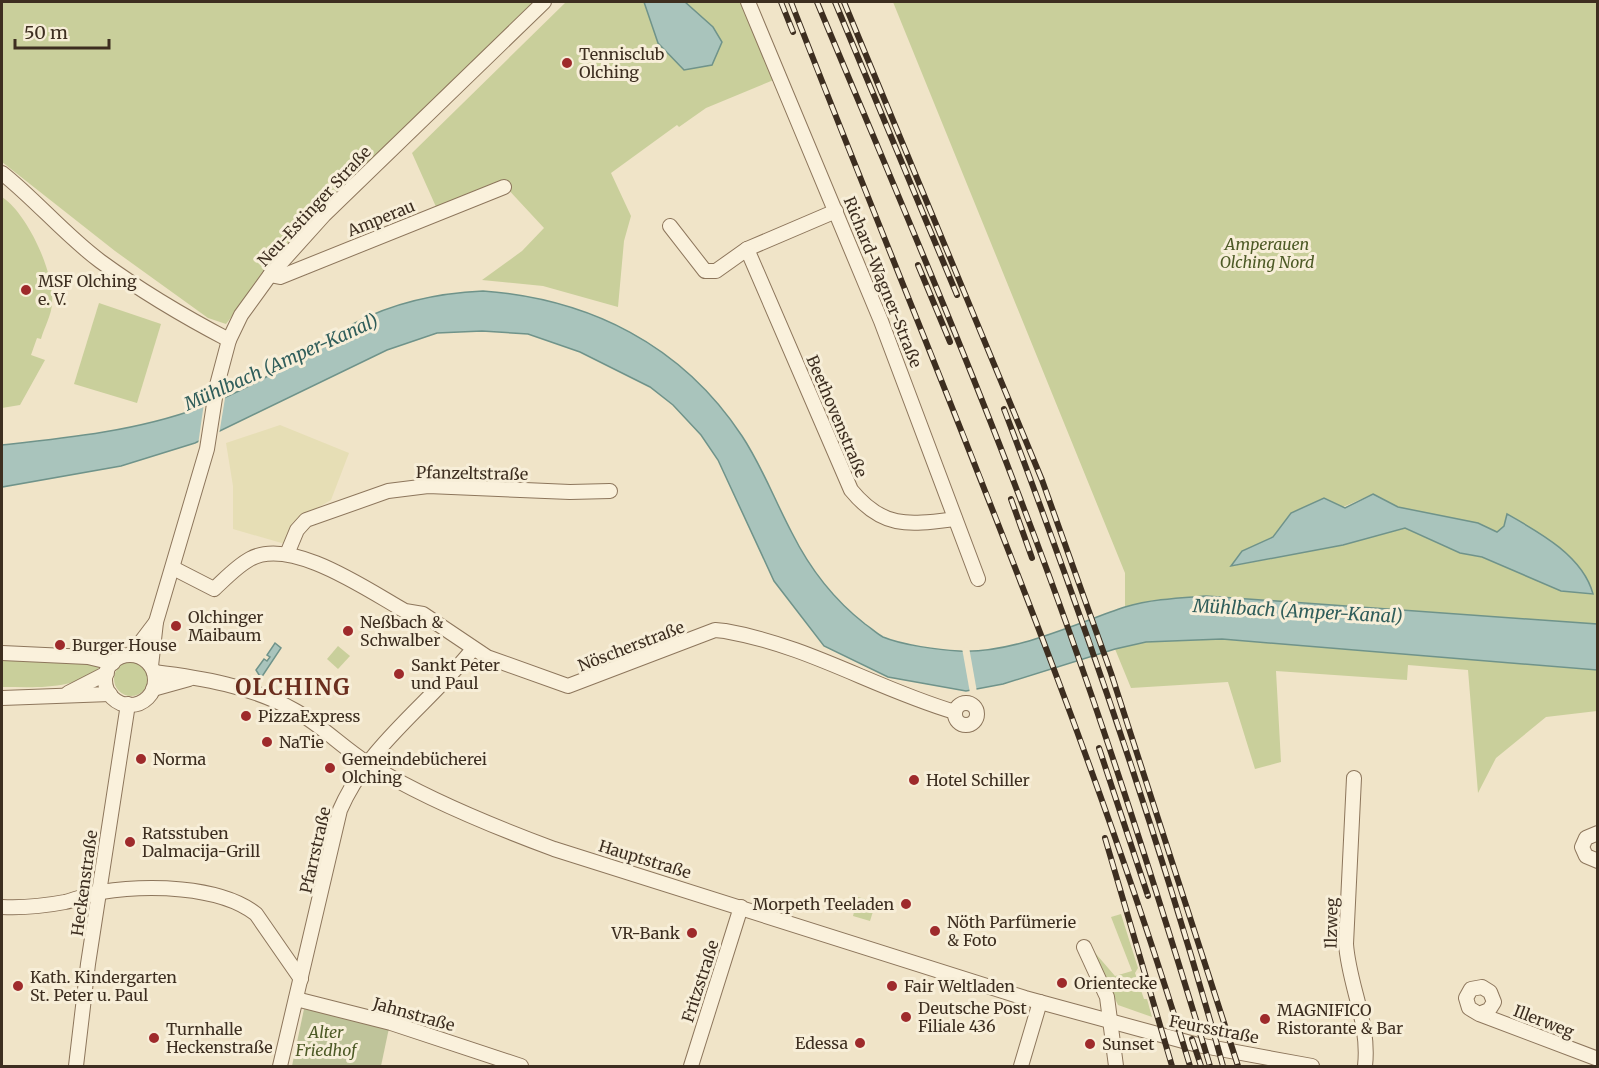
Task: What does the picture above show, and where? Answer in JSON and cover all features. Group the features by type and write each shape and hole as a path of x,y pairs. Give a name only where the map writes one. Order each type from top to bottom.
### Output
{"street":[{"name":"Neu-Estinger Straße","path":"152,669 156,622 208,446 217,385 229,340 241,315 270,275 324,214 543,2"},
{"name":"Richard-Wagner-Straße","path":"748,2 837,211 978,579"},
{"path":"2,172 29,194 99,260 176,311 229,340"},
{"name":"Amperau","path":"270,275 280,277 504,187"},
{"path":"670,226 705,271 716,272 747,249 837,211"},
{"name":"Beethovenstraße","path":"747,249 851,490 866,508 880,517 905,523 955,519"},
{"name":"Pfanzeltstraße","path":"287,554 297,530 306,520 388,491 443,485 570,492 610,491"},
{"name":"Nöscherstraße","path":"173,568 214,589 248,560 261,555 287,554 326,568 405,611 423,614 473,649 568,686 715,630 789,646 887,688 955,712"},
{"name":"Neu-Estinger Straße","path":"131,655 156,622"},
{"name":"Pfarrstraße","path":"280,1066 340,810 366,762 473,649"},
{"path":"2,653 88,657 110,668"},
{"path":"2,698 60,697 110,694 128,705 145,700 153,689 152,669 142,658 131,655 121,657 110,668 60,697"},
{"path":"110,668 106,680 110,694"},
{"name":"Hauptstraße","path":"152,669 236,686 287,706 366,762 460,809 540,843 1040,1002 1110,1021"},
{"name":"Hauptstraße","path":"153,689 194,678"},
{"name":"Heckenstraße","path":"76,1066 99,892 128,705"},
{"name":"Ilzweg","path":"1354,778 1346,944 1347,963 1364,1019 1367,1049 1365,1066"},
{"path":"1596,865 1586,856 1582,847 1586,838 1598,833"},
{"path":"2,906 25,908 67,902 99,892 154,888 224,897 246,906 266,925 301,979"},
{"name":"Fritzstraße","path":"691,1066 741,907"},
{"path":"1084,947 1107,997 1116,1066"},
{"name":"Jahnstraße","path":"296,999 393,1024 521,1066"},
{"path":"1021,1066 1040,1002"},
{"name":"Illerweg","path":"1479,1014 1598,1059"},
{"name":"Feursstraße","path":"1110,1021 1198,1046 1312,1066"}],"shaded area":[{"path":"280,425 349,453 331,500 293,522 285,544 233,529 233,486 226,443"}],"green space":[{"path":"2,2 537,2 283,249 226,324 208,318 115,251 2,162"},
{"path":"566,2 644,2 658,43 713,27 685,2 741,2 776,79 706,108 679,127 677,125 611,173 631,216 624,241 618,307 543,286 482,280 522,251 544,228 505,186 437,209 412,153"},
{"name":"Amperauen Olching Nord","path":"893,2 1597,2 1597,624 1206,596 1155,600 1125,608 1125,573","holes":["1373,494 1398,507 1478,523 1497,532 1504,526 1507,515 1511,569 1481,557 1460,553 1406,528 1343,545 1232,566 1242,551"]},
{"name":"MSF Olching e. V.","path":"2,197 21,216 38,245 49,276 52,307 41,339 37,338 31,355 45,360 20,405 2,408"},
{"path":"99,303 161,324 137,403 74,384"},
{"path":"1222,639 1597,670 1597,711 1546,717 1496,758 1478,793 1468,670 1408,665 1407,680 1276,671 1281,762 1255,769 1228,682 1131,688 1115,649 1146,642"},
{"path":"338,646 350,656 338,669 327,659"},
{"path":"2,660 85,662 101,666 80,680 67,684 2,687"},
{"path":"131,662 143,667 148,679 143,691 131,696 119,691 114,679 119,667"},
{"path":"858,897 876,902 870,921 853,916"},
{"path":"1121,914 1138,968 1135,973 1144,999 1147,999 1152,1017 1118,1005 1090,947 1115,976 1132,971 1111,917"},
{"name":"Alter Friedhof","path":"304,1009 389,1028 381,1066 292,1066"}],"water":[{"path":"644,2 685,2 713,27 722,42 712,65 684,70 658,43"},
{"name":"Mühlbach (Amper-Kanal)","path":"483,291 560,304 596,316 630,332 662,352 691,376 718,404 742,436 756,459 799,546 823,583 853,614 878,634 891,640 921,647 980,651 1022,643 1135,604 1206,596 1597,624 1597,670 1222,639 1146,642 1115,649 1003,684 966,691 888,677 824,646 774,581 718,460 701,435 673,405 650,387 580,352 528,334 482,331 437,333 387,350 195,443 121,466 2,487 2,445 101,433 175,416 246,388 307,354 351,325 386,309 450,294"},
{"path":"1373,494 1398,507 1478,523 1497,532 1504,526 1507,514 1546,537 1570,557 1588,580 1593,594 1561,591 1482,557 1460,553 1405,528 1343,545 1231,566 1242,551 1273,537 1291,513 1324,498 1345,508"},
{"path":"275,643 281,648 261,678 256,670 264,659 267,661 270,657 267,655"}],"pier":[{"path":"226,392 219,435 198,445 204,403"},
{"path":"969,647 977,692 970,693 962,648"}],"railway":[{"path":"781,2 793,32"},
{"path":"791,2 1052,663 1101,796 1190,1066"},
{"path":"817,2 950,321 1051,582 1123,789 1210,1066"},
{"path":"835,2 957,295"},
{"path":"844,2 1042,480 1111,673 1238,1066"},
{"path":"918,265 950,342"},
{"path":"1004,409 1121,735 1174,900 1223,1066"},
{"path":"1011,499 1032,558"},
{"path":"1099,748 1148,896"},
{"path":"1105,838 1172,1066"},
{"path":"1192,1039 1201,1066"}],"place":[{"name":"Tennisclub Olching","path":"567,63"},
{"name":"MSF Olching e. V.","path":"26,290"},
{"name":"Olchinger Maibaum","path":"176,626"},
{"name":"Neßbach & Schwalber","path":"348,631"},
{"name":"Burger House","path":"60,645"},
{"name":"Sankt Peter und Paul","path":"399,674"},
{"name":"PizzaExpress","path":"246,716"},
{"name":"NaTie","path":"267,742"},
{"name":"Norma","path":"141,759"},
{"name":"Gemeindebücherei Olching","path":"330,768"},
{"name":"Hotel Schiller","path":"914,780"},
{"name":"Ratsstuben Dalmacija-Grill","path":"130,842"},
{"name":"Morpeth Teeladen","path":"906,904"},
{"name":"Nöth Parfümerie & Foto","path":"935,931"},
{"name":"VR-Bank","path":"692,933"},
{"name":"Orientecke","path":"1062,983"},
{"name":"Kath. Kindergarten St. Peter u. Paul","path":"18,986"},
{"name":"Fair Weltladen","path":"892,986"},
{"name":"Deutsche Post Filiale 436","path":"906,1017"},
{"name":"MAGNIFICO Ristorante & Bar","path":"1265,1019"},
{"name":"Turnhalle Heckenstraße","path":"154,1038"},
{"name":"Edessa","path":"860,1043"},
{"name":"Sunset","path":"1090,1044"}],"district":[{"name":"OLCHING","path":"293,687"}]}
